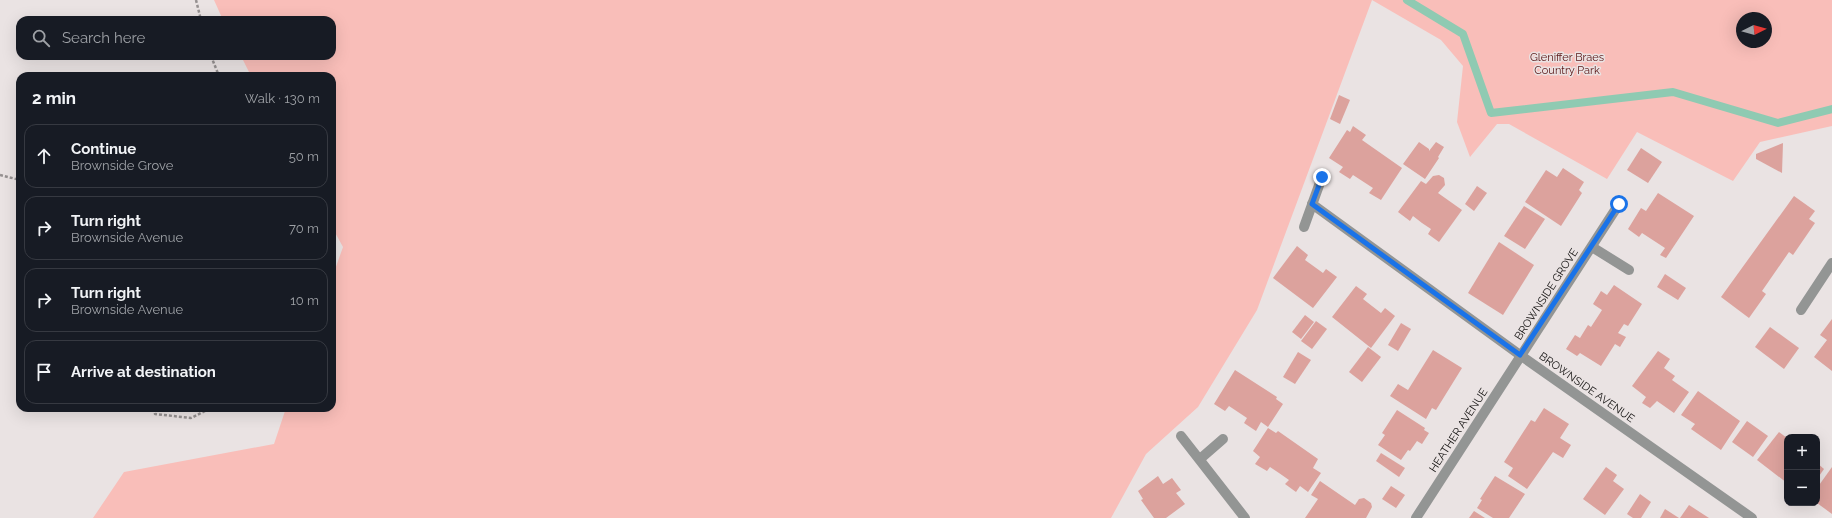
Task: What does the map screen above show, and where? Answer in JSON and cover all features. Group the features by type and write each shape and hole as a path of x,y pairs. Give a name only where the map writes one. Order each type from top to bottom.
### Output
{"street":[{"path":"1304,227 1322,177"},
{"name":"BROWNSIDE AVENUE","path":"1312,204 1520,355 1752,518"},
{"name":"BROWNSIDE GROVE","path":"1520,355 1619,204"},
{"name":"BROWNSIDE GROVE","path":"1592,247 1629,270"},
{"path":"1801,310 1830,270"},
{"name":"HEATHER AVENUE","path":"1416,518 1520,355"},
{"path":"1181,436 1245,518"},
{"path":"1200,459 1223,439"}],"path":[{"path":"196,0 200,16"},
{"path":"213,60 217,72"},
{"path":"0,175 16,179"},
{"path":"155,412 155,414 192,418 203,412"}],"green space":[{"path":"214,0 1372,0 1257,310 1198,407 1146,454 1111,518 93,518 124,472 274,444 285,412 336,412 336,267 343,247 336,234 336,72 249,72 243,60 336,60 336,16 221,16"},
{"name":"Gleniffer Braes Country Park","path":"1372,0 1832,0 1832,126 1760,142 1733,181 1637,132 1607,179 1509,124 1497,124 1470,157 1457,122 1463,66 1441,40"}],"building":[{"path":"1339,95 1350,100 1340,124 1330,119"},
{"path":"1353,126 1366,135 1362,140 1402,168 1381,200 1369,193 1373,188 1353,175 1350,179 1339,172 1343,167 1329,158 1347,130 1350,132"},
{"path":"1419,142 1429,149 1429,151 1436,142 1444,147 1438,157 1439,158 1425,179 1403,164"},
{"path":"1783,143 1782,173 1756,159 1756,154"},
{"path":"1641,148 1662,162 1648,183 1627,170"},
{"path":"1563,168 1584,182 1579,190 1582,193 1561,226 1525,202 1546,170 1557,177"},
{"path":"1439,175 1444,178 1445,185 1438,193 1462,210 1439,242 1428,234 1431,229 1413,216 1410,221 1398,212 1421,181 1426,184 1433,176"},
{"path":"1477,186 1487,193 1474,211 1465,204"},
{"path":"1658,193 1694,216 1666,258 1660,255 1665,248 1642,233 1639,237 1628,229 1641,208 1646,211"},
{"path":"1794,196 1815,211 1809,219 1815,223 1793,255 1789,252 1762,291 1766,294 1749,318 1721,297"},
{"path":"1524,206 1545,219 1525,249 1504,236"},
{"path":"1499,242 1534,265 1503,315 1468,293"},
{"path":"1297,246 1308,255 1305,260 1323,273 1326,269 1337,277 1313,308 1273,278"},
{"path":"1665,274 1686,288 1678,300 1657,287"},
{"path":"1614,285 1642,304 1628,326 1624,324 1618,333 1626,337 1620,347 1615,344 1601,366 1580,353 1577,356 1566,349 1575,335 1580,338 1588,325 1591,327 1602,310 1593,304 1601,291 1607,295"},
{"path":"1356,286 1367,294 1363,299 1381,313 1385,308 1395,316 1371,348 1332,317"},
{"path":"1305,315 1314,322 1301,339 1292,332"},
{"path":"1832,319 1832,371 1814,357 1827,340 1820,335"},
{"path":"1316,321 1327,329 1312,349 1301,341"},
{"path":"1401,323 1411,329 1398,351 1388,345"},
{"path":"1770,327 1799,348 1784,369 1755,347"},
{"path":"1368,347 1381,357 1362,382 1349,372"},
{"path":"1433,350 1462,368 1436,410 1432,408 1426,419 1390,396 1398,384 1408,390"},
{"path":"1658,351 1670,359 1664,368 1675,376 1672,380 1689,392 1674,413 1657,401 1650,408 1642,403 1646,397 1632,386"},
{"path":"1298,352 1311,360 1295,384 1283,377"},
{"path":"1235,370 1277,397 1276,399 1283,404 1268,427 1261,422 1256,431 1244,423 1247,418 1229,406 1225,411 1214,404"},
{"path":"1698,391 1740,421 1721,450 1691,429 1695,424 1681,415"},
{"path":"1544,408 1569,424 1560,438 1571,445 1563,458 1553,452 1527,489 1508,476 1513,468 1504,462 1531,420 1535,422"},
{"path":"1397,410 1425,428 1424,430 1429,433 1422,444 1417,441 1401,460 1378,445 1385,435 1382,433"},
{"path":"1747,421 1768,436 1753,457 1732,442"},
{"path":"1268,428 1276,433 1278,431 1318,459 1313,468 1321,473 1308,492 1300,486 1296,492 1285,484 1289,480 1279,473 1270,467 1267,471 1255,464 1260,457 1253,451"},
{"path":"1779,432 1784,436 1784,481 1757,460"},
{"path":"1381,453 1405,468 1399,477 1376,461"},
{"path":"1820,466 1824,469 1820,475"},
{"path":"1606,467 1617,475 1613,481 1624,489 1605,515 1583,499"},
{"path":"1832,467 1832,514 1820,505 1820,484"},
{"path":"1158,476 1163,484 1172,478 1181,490 1176,493 1185,504 1166,518 1154,518 1141,500 1143,499 1138,491"},
{"path":"1495,476 1525,494 1509,518 1493,518 1477,508 1482,500 1480,499"},
{"path":"1320,481 1355,505 1359,499 1364,498 1371,503 1372,507 1366,518 1305,518 1318,499 1311,495"},
{"path":"1391,486 1405,495 1396,508 1382,499"},
{"path":"1640,494 1651,502 1641,518 1633,518 1627,514"},
{"path":"1689,505 1709,518 1680,518"},
{"path":"1665,509 1679,518 1660,518"},
{"path":"1474,511 1485,518 1469,518"}],"waterway":[{"path":"1407,0 1463,34 1491,113 1673,92 1778,123 1832,109"}],"route":[{"path":"1322,177 1312,204 1520,355 1619,204"}]}
